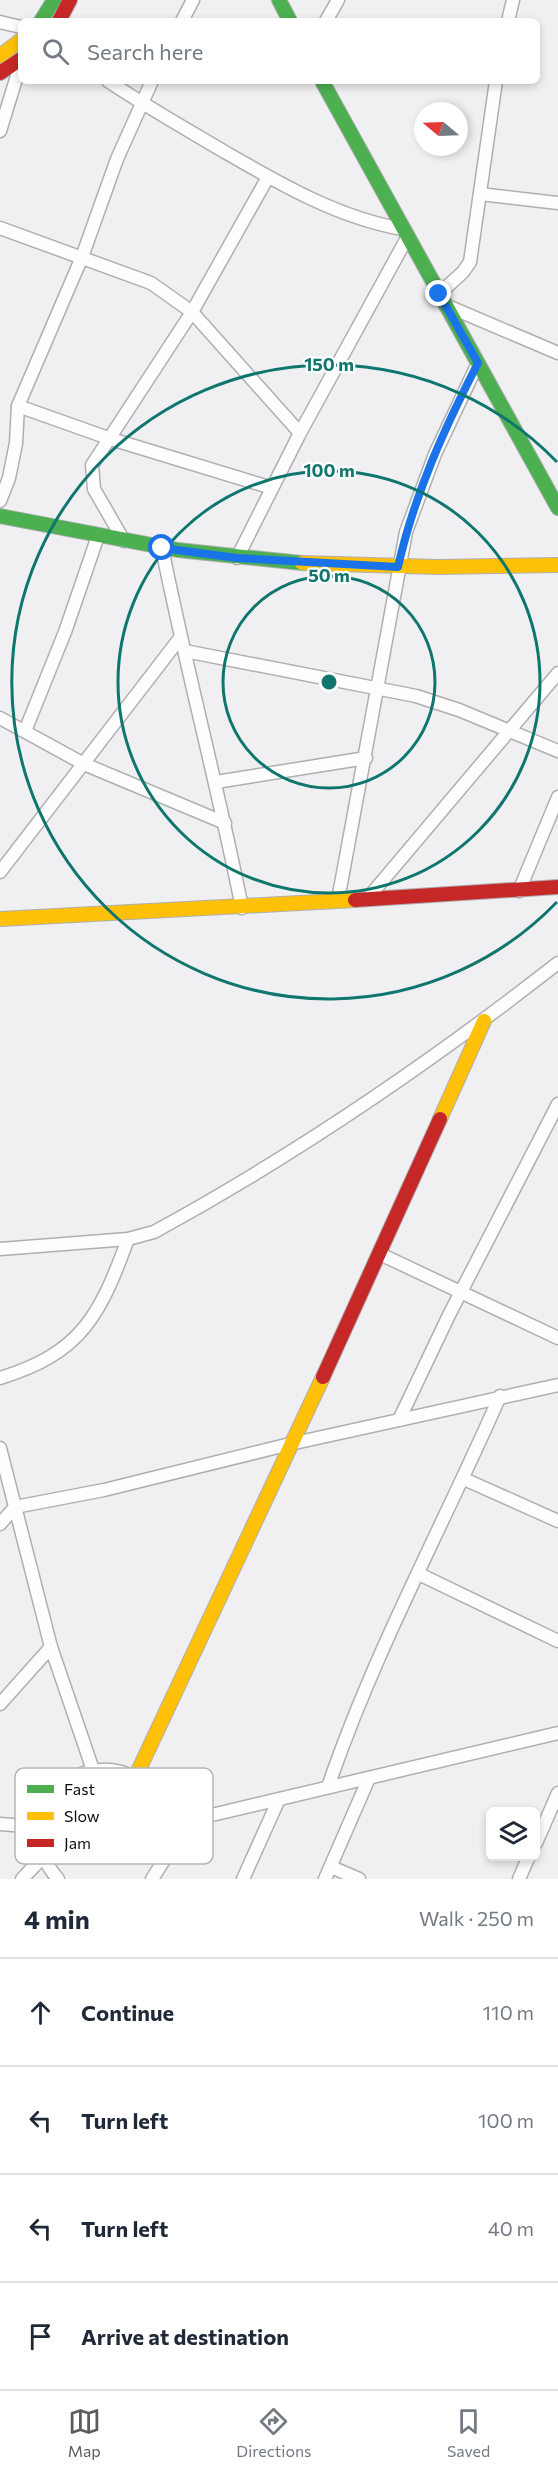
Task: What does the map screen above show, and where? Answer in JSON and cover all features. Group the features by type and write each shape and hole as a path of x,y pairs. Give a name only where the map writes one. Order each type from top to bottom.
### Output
{"street":[{"path":"43,18 54,0"},
{"path":"61,18 70,0"},
{"path":"184,18 193,0"},
{"path":"279,0 288,18"},
{"path":"328,18 338,0"},
{"path":"509,18 513,0"},
{"path":"0,22 18,26"},
{"path":"0,56 18,53"},
{"path":"0,73 18,55"},
{"path":"0,131 18,61"},
{"path":"112,84 268,177 351,216 405,234"},
{"path":"0,501 9,478 16,442 18,406 82,257 141,103 150,84"},
{"path":"324,84 558,508"},
{"path":"442,299 470,262 496,84"},
{"path":"124,541 94,489 92,465 192,312 268,177"},
{"path":"480,194 558,203"},
{"path":"0,228 151,283 192,312 300,433"},
{"path":"237,558 405,234"},
{"path":"442,299 558,353"},
{"path":"338,900 406,532 435,454 478,363"},
{"path":"18,406 111,439 272,488"},
{"path":"0,516 162,548 237,558 443,569 558,565"},
{"path":"25,731 65,632 98,536"},
{"path":"162,548 180,638 216,782 242,908"},
{"path":"0,872 180,638"},
{"path":"185,651 416,696 508,730 558,752"},
{"path":"368,898 558,673"},
{"path":"0,718 84,764 225,823"},
{"path":"216,782 366,758"},
{"path":"519,891 558,797"},
{"path":"0,919 242,908 558,887"},
{"path":"0,1249 128,1239 154,1232 294,1150 434,1057 558,963"},
{"path":"140,1768 380,1254 484,1021"},
{"path":"399,1420 558,1104"},
{"path":"0,1378 55,1356 80,1334 99,1308 113,1281 128,1239"},
{"path":"380,1254 558,1338"},
{"path":"0,1524 15,1508 194,1469 290,1444 558,1384"},
{"path":"328,1787 370,1678 464,1479 500,1396"},
{"path":"0,1448 51,1647 92,1768"},
{"path":"464,1479 558,1521"},
{"path":"419,1574 558,1641"},
{"path":"0,1704 51,1647"},
{"path":"213,1815 558,1733"},
{"path":"325,1879 369,1778"},
{"path":"540,1834 558,1793"},
{"path":"243,1879 279,1799"},
{"path":"0,1824 15,1825"},
{"path":"519,1879 527,1861"},
{"path":"22,1879 36,1864"},
{"path":"47,1864 58,1879"},
{"path":"152,1879 162,1864"},
{"path":"331,1867 359,1879"}],"traffic: fast":[{"path":"43,18 54,0"},
{"path":"279,0 288,18"},
{"path":"324,84 558,508"},
{"path":"0,516 178,550 302,563"}],"traffic: slow":[{"path":"0,56 18,42"},
{"path":"302,563 438,567 558,565"},
{"path":"0,919 355,900"},
{"path":"440,1119 484,1021"},
{"path":"140,1768 323,1377"}],"traffic: jam":[{"path":"61,18 70,0"},
{"path":"0,73 18,61"},
{"path":"355,900 558,887"},
{"path":"323,1377 440,1119"}],"route":[{"path":"162,548 259,560 398,567 406,532 435,454 478,363 439,294"}]}
